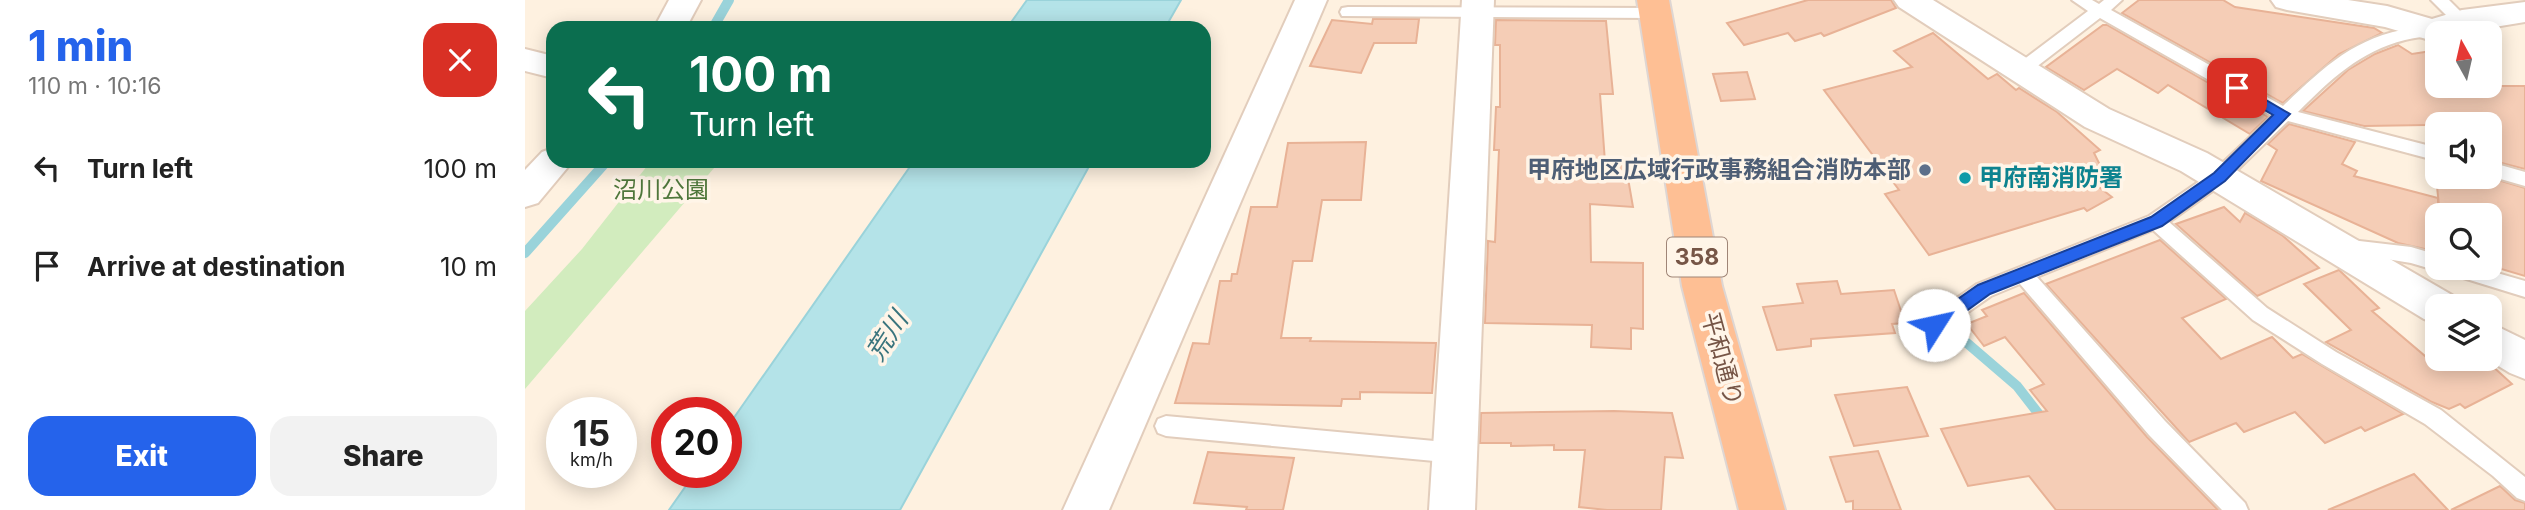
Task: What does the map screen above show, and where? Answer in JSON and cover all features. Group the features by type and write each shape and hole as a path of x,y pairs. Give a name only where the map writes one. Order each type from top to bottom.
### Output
{"highway":[{"name":"平和通り","path":"1654,7 1703,286 1762,510"}],"street":[{"path":"674,21 685,0"},
{"path":"1087,510 1311,0"},
{"path":"1910,0 2097,118 2194,162 2425,299"},
{"path":"2287,0 2387,17 2448,21 2525,12"},
{"path":"1452,510 1477,6"},
{"path":"2503,38 2525,40"},
{"path":"525,60 546,65"},
{"path":"525,193 548,168"},
{"path":"2502,347 2525,361"}],"lane":[{"path":"2080,0 2283,114 2425,152"},
{"path":"2021,70 2113,0"},
{"path":"1348,12 1477,6 1654,7"},
{"path":"1934,325 1984,290 2156,221 2219,177 2335,66 2362,49 2425,28"},
{"path":"2502,172 2525,179"},
{"path":"2156,221 2260,314 2329,358 2433,416 2525,491"},
{"path":"2336,245 2425,259"},
{"path":"2023,274 2157,428 2237,510"},
{"path":"2495,280 2525,289"},
{"path":"1166,426 1455,453"}],"green space":[{"name":"沼川公園","path":"646,168 714,168 525,389 525,311 582,249"}],"water":[{"path":"1027,0 1181,0 1169,21 1012,21"},
{"name":"荒川","path":"909,168 1088,168 900,510 669,510 684,488 742,488 742,406"}],"building":[{"path":"1808,0 1891,0 1896,8 1824,36 1821,33 1795,41 1788,33 1744,45 1727,23"},
{"path":"2139,0 2223,0 2235,7 2374,28 2382,33 2339,54 2283,103 2122,13"},
{"path":"1373,19 1419,19 1416,43 1374,43 1361,73 1310,66 1332,20 1372,24"},
{"path":"1496,20 1606,21 1613,94 1600,94 1605,162 1625,161 1633,207 1590,204 1591,262 1643,263 1643,329 1631,328 1631,349 1591,347 1592,325 1485,323 1488,241 1495,242 1499,150 1494,150 1496,107 1500,107 1500,45 1495,45"},
{"path":"2103,25 2268,117 2250,134 2168,85 2158,93 2117,69 2084,90 2046,67"},
{"path":"1933,33 1988,79 1997,74 2016,90 2019,88 2057,112 2100,150 2094,153 2103,171 2099,187 2112,197 2087,211 2084,208 1929,255 1885,194 1899,190 1824,90 1912,67 1894,51"},
{"path":"2398,45 2412,54 2425,52 2425,98 2503,98 2503,86 2525,86 2525,169 2502,163 2502,112 2425,112 2425,125 2364,126 2303,111 2348,70 2375,54"},
{"path":"1747,72 1755,99 1721,101 1713,74"},
{"path":"2289,124 2355,142 2342,164 2357,171 2354,176 2438,198 2438,203 2425,203 2425,249 2398,243 2261,181 2277,150 2268,144"},
{"path":"1366,142 1361,200 1322,200 1312,261 1293,261 1281,338 1436,343 1432,393 1360,392 1360,399 1342,399 1341,406 1175,403 1193,343 1209,344 1220,281 1231,281 1232,274 1237,274 1251,207 1277,207 1288,143"},
{"path":"2502,181 2525,188 2525,276 2502,269 2502,203 2439,203 2437,189 2502,189"},
{"path":"2224,207 2240,222 2245,213 2283,236 2319,268 2257,296 2176,224"},
{"path":"2160,240 2226,299 2182,318 2221,359 2272,337 2293,358 2302,354 2403,414 2365,431 2361,427 2325,443 2295,412 2244,432 2236,423 2189,442 2046,284"},
{"path":"2339,270 2379,308 2372,311 2425,356 2425,371 2498,371 2512,384 2465,408 2460,404 2449,409 2432,402 2326,342 2351,330 2304,284"},
{"path":"1837,281 1841,294 1894,290 1905,323 1892,324 1895,333 1811,339 1811,346 1777,350 1763,307 1803,303 1797,284"},
{"path":"2024,293 2147,437 2218,510 2056,510 2029,476 1968,486 1941,429 2047,411 2030,390 2044,384 2005,337 1984,346 1967,324 1987,316 1982,310"},
{"path":"1907,387 1928,436 1854,446 1835,395"},
{"path":"1481,413 1672,413 1683,458 1665,457 1661,510 1579,507 1585,450 1554,450 1554,445 1511,446 1511,443 1480,443"},
{"path":"1878,451 1901,510 1853,510 1853,501 1846,502 1830,457"},
{"path":"1208,452 1294,458 1283,510 1246,510 1247,507 1194,503"},
{"path":"2414,474 2448,510 2328,510"},
{"path":"2500,486 2515,500 2525,503 2525,510 2451,510"}],"waterway":[{"path":"717,21 729,0"},
{"path":"525,253 601,168"},
{"path":"1953,331 2017,386 2045,422"}],"place":[{"name":"甲府地区広域行政事務組合消防本部","path":"1925,170"},
{"name":"甲府南消防署","path":"1965,178"}],"route":[{"path":"1934,325 1984,290 2156,221 2219,177 2283,114 2237,88"}]}
